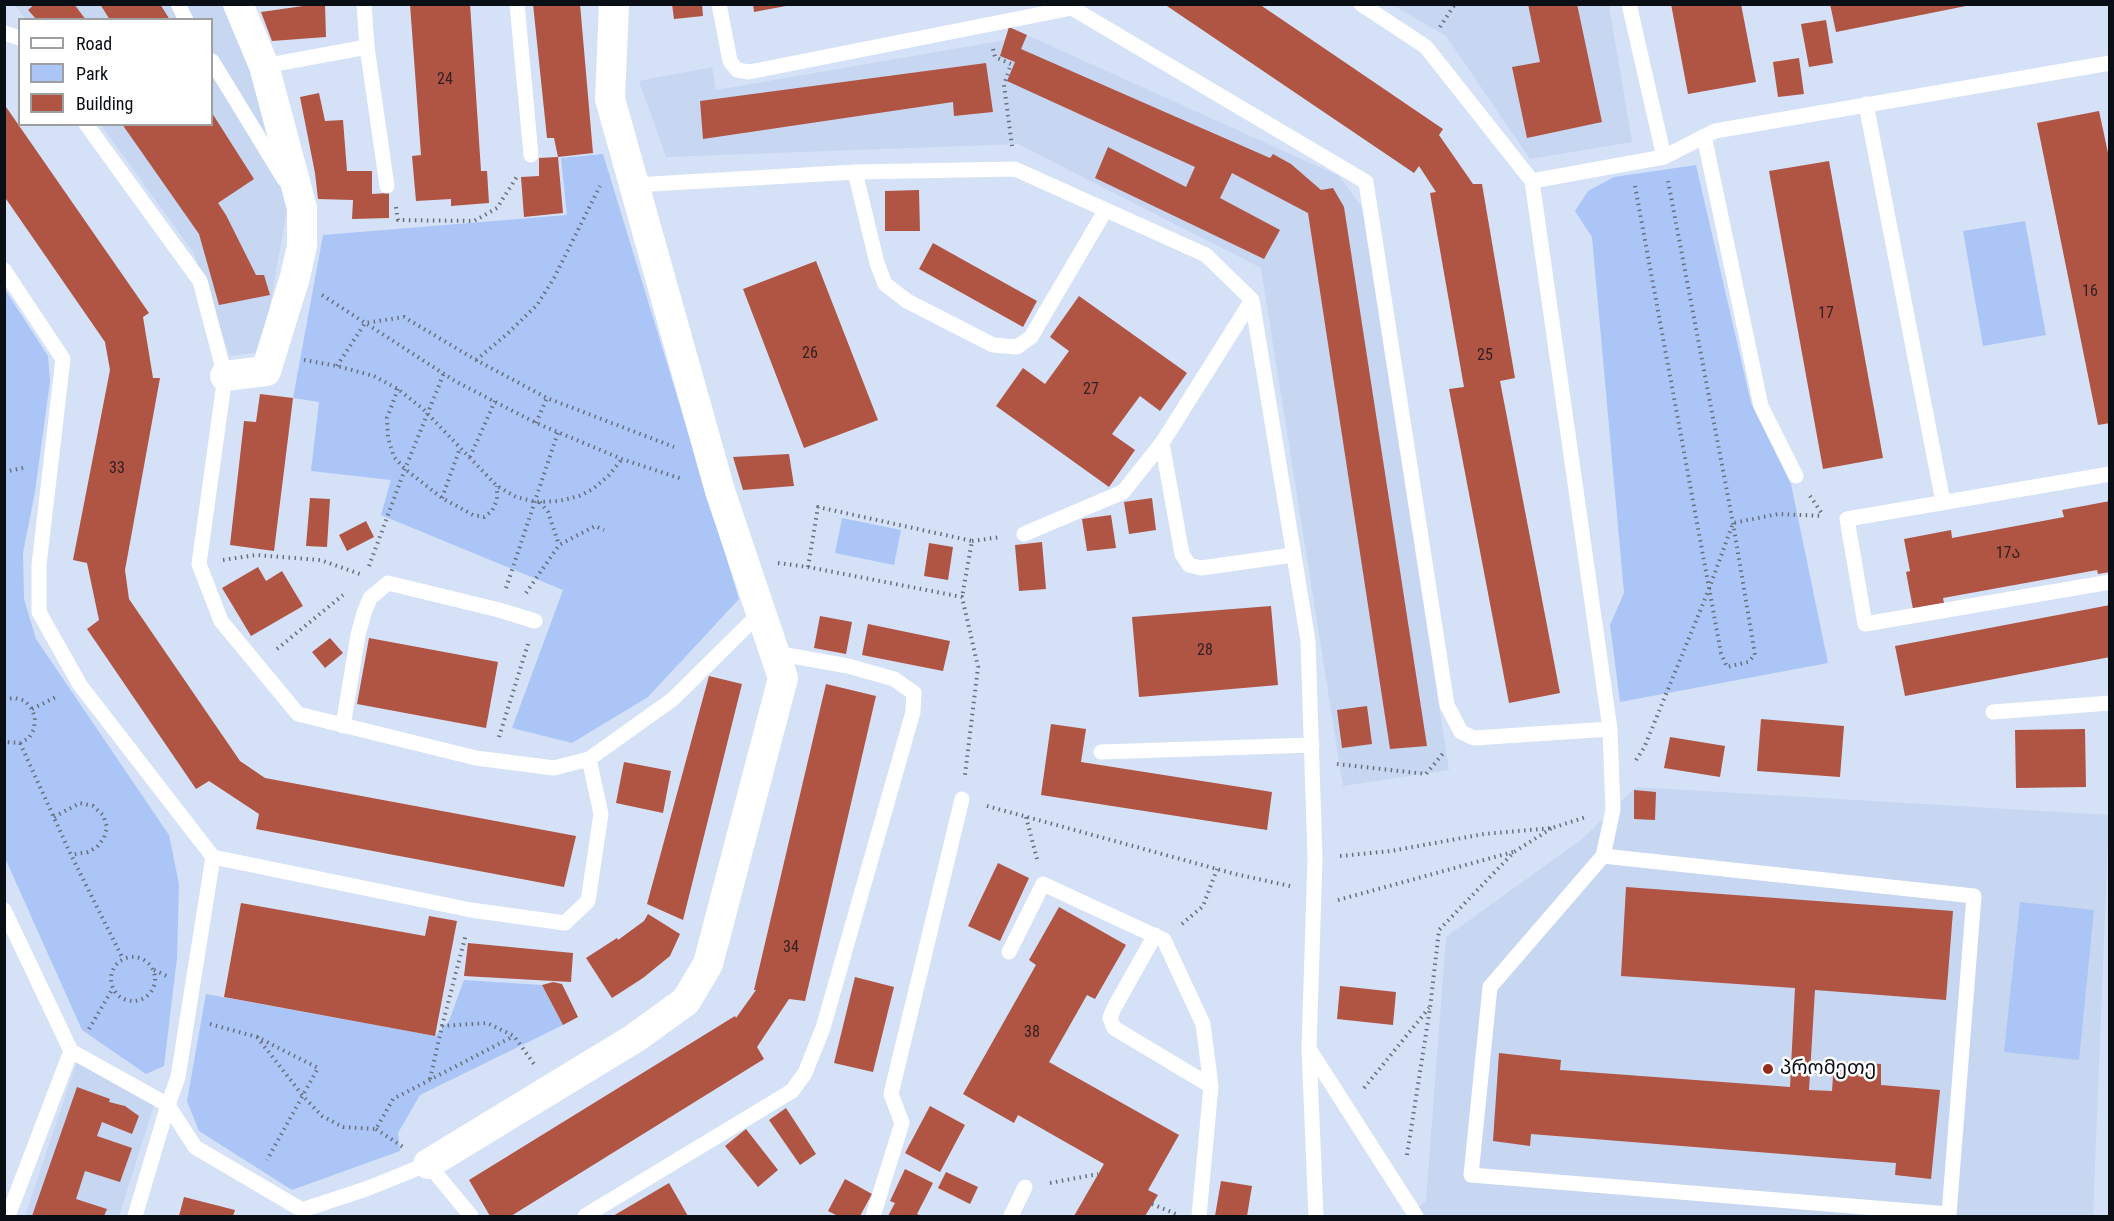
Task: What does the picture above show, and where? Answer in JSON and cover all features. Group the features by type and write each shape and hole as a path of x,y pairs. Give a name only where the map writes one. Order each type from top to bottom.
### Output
{"street":[{"path":"225,376 266,371 295,277 302,246 302,208 264,66 238,4"},
{"path":"428,1164 635,1038 686,1001 708,964 783,678 711,461 610,99 614,4"}],"lane":[{"path":"178,4 185,18"},
{"path":"364,4 387,186"},
{"path":"517,4 531,155"},
{"path":"719,4 730,61 737,70 749,72 1072,8 1366,182 1447,705 1461,732 1474,738 1610,729"},
{"path":"1361,4 1426,47 1532,181 1610,729 1612,803 1603,856 1490,987 1471,1175 1950,1214 1974,896 1603,856"},
{"path":"1629,4 1664,157"},
{"path":"264,66 368,47"},
{"path":"1532,181 1664,157 1715,131 2109,63"},
{"path":"213,64 302,208"},
{"path":"1866,105 1943,502"},
{"path":"87,126 200,280 225,376 199,564 221,621 298,714 476,758 554,768 589,759 673,699 760,613"},
{"path":"1704,136 1761,406 1796,476"},
{"path":"635,185 855,172 1015,169 1206,255 1252,300 1308,641 1315,858 1309,1049 1317,1216"},
{"path":"855,172 877,263 885,284 907,301 993,345 1017,347 1031,337 1105,211"},
{"path":"4,270 63,359 39,565 39,612 80,685 213,857 471,910 565,923 588,901 601,813 589,759"},
{"path":"1024,534 1123,492 1161,443 1252,300"},
{"path":"1161,443 1182,554 1189,566 1201,568 1293,555"},
{"path":"2109,474 1846,519 1865,624 2109,582"},
{"path":"343,726 356,645 364,613 370,598 388,583 535,621"},
{"path":"585,1216 792,1091 805,1073 823,1028 913,712 914,693 894,679 848,666 775,653"},
{"path":"1993,712 2109,703"},
{"path":"1101,752 1312,745"},
{"path":"873,1216 902,1124 891,1094 962,799"},
{"path":"135,1216 178,1077 213,857"},
{"path":"1009,952 1043,884 1159,938 1203,1024 1211,1086 1199,1216"},
{"path":"4,910 71,1051 168,1105 195,1147 303,1213 428,1164 471,1216"},
{"path":"1159,938 1114,1008 1110,1018 1114,1028 1211,1086"},
{"path":"1309,1049 1416,1216"},
{"path":"8,1216 71,1051"},
{"path":"1011,1216 1025,1187"}],"path":[{"path":"995,57 1011,64 1004,85 1015,169"},
{"path":"476,360 537,305 554,278 597,192 624,146"},
{"path":"387,186 395,194 398,220 474,220 497,208 531,155"},
{"path":"1631,163 1721,653 1727,667 1748,662 1755,655 1733,523 1664,157"},
{"path":"295,277 444,373 536,423 622,459 720,491"},
{"path":"337,366 365,323 404,317 476,360 548,398 641,436 711,461"},
{"path":"270,357 337,366 374,376 398,389 427,413 496,486 516,497 538,502 559,501 586,493 609,475 622,459"},
{"path":"357,583 366,576 405,469 444,373"},
{"path":"398,389 387,418 387,428 394,457 405,469 442,498 473,515 484,517 492,511 497,500 496,486"},
{"path":"536,423 548,398"},
{"path":"470,457 495,401"},
{"path":"506,612 558,432"},
{"path":"442,498 460,448"},
{"path":"538,502 548,512 560,546"},
{"path":"808,567 818,507 972,541 962,597 978,667 962,799 1218,868 1314,899 1514,852"},
{"path":"1733,523 1778,514 1811,514 1846,519"},
{"path":"1644,748 1709,589 1733,523"},
{"path":"506,612 560,546 595,526 603,530"},
{"path":"199,564 256,555 320,560 366,576"},
{"path":"796,565 962,597"},
{"path":"258,665 348,591"},
{"path":"491,760 535,621"},
{"path":"4,742 20,743 29,738 34,729 35,718 32,709 25,701 15,698 5,699"},
{"path":"32,709 47,701"},
{"path":"20,743 71,855 123,959"},
{"path":"1362,768 1426,774 1449,746"},
{"path":"54,817 80,803 93,806 103,815 107,827 104,838 97,847 88,852 71,855"},
{"path":"1315,858 1391,851 1484,834 1552,828 1583,818 1612,803"},
{"path":"1026,816 1043,884"},
{"path":"1401,1193 1440,930 1514,852 1552,828"},
{"path":"1159,938 1203,906 1218,868"},
{"path":"430,1080 464,945"},
{"path":"138,957 153,969 155,979 153,988 146,996 138,1000 128,1000 119,996 113,988 111,978 113,969 123,959 138,957"},
{"path":"86,1035 113,988"},
{"path":"1346,1109 1430,1008"},
{"path":"202,1022 257,1037 318,1068 271,1152"},
{"path":"257,1037 303,1096 322,1116 343,1127 376,1129 393,1099 513,1036 487,1023 442,1026"},
{"path":"1025,1187 1098,1174"},
{"path":"1152,1204 1181,1216"}],"shaded area":[{"path":"15,5 226,5 253,65 290,192 262,352 230,356 193,252 102,126 213,126 213,18 24,18"},
{"path":"1393,5 1609,5 1632,142 1530,159 1446,36"},
{"path":"1029,36 1339,176 1362,207 1449,770 1343,786 1261,268 1018,144 666,157 639,81 712,67 716,90"},
{"name":"პრომეთე","path":"1636,787 2109,815 2093,1216 1406,1216 1426,1201 1446,937 1581,840"},
{"path":"77,1061 155,1102 119,1216 25,1216"}],"green space":[{"path":"603,154 739,599 648,697 572,743 512,728 563,590 381,515 391,480 311,471 319,402 293,398 323,235 567,215 561,158"},
{"path":"1696,165 1751,403 1791,484 1828,663 1620,702 1610,625 1624,593 1592,237 1575,211 1588,191 1614,177"},
{"path":"2025,221 2046,335 1983,346 1963,231"},
{"path":"4,288 48,356 50,381 35,492 23,553 24,599 36,639 169,835 179,884 177,958 164,1066 146,1074 82,1030 5,858"},
{"path":"842,518 901,530 894,565 835,553"},
{"path":"2020,902 2094,910 2079,1060 2004,1052"},
{"path":"464,980 542,985 563,1025 420,1095 398,1133 400,1151 292,1190 199,1131 187,1101 206,994 435,1036 449,1021"}],"building":[{"path":"35,4 74,4 84,18 35,18 28,10"},
{"path":"100,4 160,4 169,18 109,18"},
{"path":"325,4 326,37 272,41 261,12"},
{"path":"410,4 470,4 481,171 487,171 489,203 451,206 451,199 416,201 412,156 421,155"},
{"path":"533,4 580,4 593,153 558,157 554,138 547,138"},
{"path":"672,4 702,4 703,16 674,19"},
{"path":"753,4 786,4 786,6 754,12"},
{"path":"1164,4 1259,4 1443,129 1439,135 1473,184 1482,184 1515,378 1500,381 1560,693 1509,703 1449,389 1464,387 1430,193 1436,192 1419,166 1414,173"},
{"path":"1528,4 1577,4 1602,122 1527,138 1512,67 1540,62"},
{"path":"1671,4 1741,4 1756,82 1688,94"},
{"path":"1830,4 1965,4 1966,6 1836,32"},
{"path":"1826,20 1833,63 1809,67 1801,24"},
{"path":"1009,27 1027,35 1021,49 1270,158 1273,154 1291,164 1321,190 1333,188 1344,207 1427,746 1390,749 1308,213 1232,173 1220,198 1280,230 1264,259 1095,178 1108,147 1186,187 1195,167 1007,81 1015,62 1000,56"},
{"path":"1799,58 1804,94 1778,97 1773,62"},
{"path":"986,63 993,112 954,116 953,102 703,139 700,101"},
{"path":"319,93 325,121 343,120 347,171 372,171 372,194 389,193 389,218 352,219 353,200 318,199 300,97"},
{"path":"4,104 149,313 143,317 153,378 160,378 125,570 129,599 240,761 265,778 576,836 564,887 256,829 259,814 209,781 196,789 87,629 99,620 87,563 73,560 110,370 105,342 4,196"},
{"path":"2099,111 2110,162 2110,423 2098,425 2037,123"},
{"path":"213,115 254,179 218,203 256,275 264,275 270,295 219,305 199,234 123,126 213,126"},
{"path":"558,157 563,213 524,217 521,177 539,176 539,158"},
{"path":"1829,161 1883,458 1823,469 1769,171"},
{"path":"919,190 920,231 885,231 885,191"},
{"path":"933,243 1037,301 1023,327 919,269"},
{"path":"816,261 878,420 804,448 743,289"},
{"path":"1079,296 1187,373 1160,411 1140,396 1112,434 1135,450 1109,487 996,406 1023,368 1045,384 1069,351 1050,337"},
{"path":"260,394 293,398 274,551 230,545 244,421 256,422"},
{"path":"789,454 794,486 743,490 733,457"},
{"path":"310,498 330,499 327,547 306,546"},
{"path":"1152,498 1156,530 1129,534 1124,502"},
{"path":"2110,501 2110,572 2098,574 2097,570 1943,598 1944,603 1913,609 1906,572 1910,571 1904,539 1951,530 1952,538 2064,517 2062,510"},
{"path":"1111,515 1116,548 1087,551 1082,519"},
{"path":"366,521 374,537 347,551 339,535"},
{"path":"1042,542 1046,589 1019,591 1015,545"},
{"path":"929,543 953,547 948,580 924,576"},
{"path":"258,567 266,581 282,571 303,606 251,636 222,588"},
{"path":"2110,605 2110,657 1905,696 1895,646"},
{"path":"1271,606 1278,685 1139,697 1132,617"},
{"path":"820,616 852,622 846,654 814,648"},
{"path":"868,624 950,641 943,671 862,655"},
{"path":"330,638 343,653 325,668 312,652"},
{"path":"369,638 498,662 486,728 357,704"},
{"path":"709,676 742,684 683,920 647,904"},
{"path":"826,684 876,696 805,1001 789,999 757,1047 764,1059 511,1216 490,1216 469,1180 735,1016 736,1018 756,990 754,990"},
{"path":"1367,706 1372,744 1342,748 1337,710"},
{"path":"1761,719 1844,726 1840,777 1757,771"},
{"path":"1051,724 1086,729 1081,762 1272,792 1267,830 1041,795"},
{"path":"2085,729 2086,787 2016,788 2015,730"},
{"path":"1670,737 1725,746 1720,777 1664,768"},
{"path":"624,762 671,771 663,813 616,803"},
{"path":"1634,790 1656,792 1655,820 1634,819"},
{"path":"998,863 1029,878 1000,941 968,926"},
{"path":"1626,887 1953,911 1946,1000 1815,990 1809,1090 1832,1091 1834,1062 1881,1064 1881,1085 1940,1090 1931,1179 1895,1175 1896,1163 1531,1134 1530,1146 1493,1141 1499,1053 1561,1060 1560,1070 1790,1087 1795,988 1621,976"},
{"path":"241,903 425,936 429,916 457,921 435,1036 224,997"},
{"path":"1059,907 1126,945 1095,999 1087,995 1049,1062 1179,1135 1148,1190 1158,1195 1145,1216 1074,1216 1104,1164 1018,1115 1014,1123 963,1094 1036,965 1029,960"},
{"path":"648,914 680,934 670,956 643,978 612,998 586,958 617,938 618,940 644,921"},
{"path":"468,943 573,953 571,982 464,976"},
{"path":"855,977 894,987 873,1072 834,1063"},
{"path":"553,982 562,984 578,1017 563,1025 542,985"},
{"path":"1340,986 1396,992 1393,1025 1337,1019"},
{"path":"77,1087 110,1099 109,1102 125,1106 139,1116 132,1134 102,1122 97,1136 132,1148 120,1182 85,1171 76,1199 107,1209 104,1216 32,1216"},
{"path":"930,1106 965,1125 940,1172 905,1153"},
{"path":"786,1108 816,1154 800,1165 769,1120"},
{"path":"746,1129 778,1170 758,1187 725,1146"},
{"path":"905,1169 933,1183 917,1214 922,1216 888,1216 895,1203 890,1201"},
{"path":"946,1172 978,1187 970,1204 938,1188"},
{"path":"845,1179 872,1194 860,1216 838,1216 828,1211"},
{"path":"1221,1181 1252,1186 1247,1216 1215,1216"},
{"path":"669,1183 688,1216 613,1216"},
{"path":"184,1197 235,1210 233,1216 179,1216"}],"place":[{"name":"პრომეთე","path":"1768,1069"}]}
